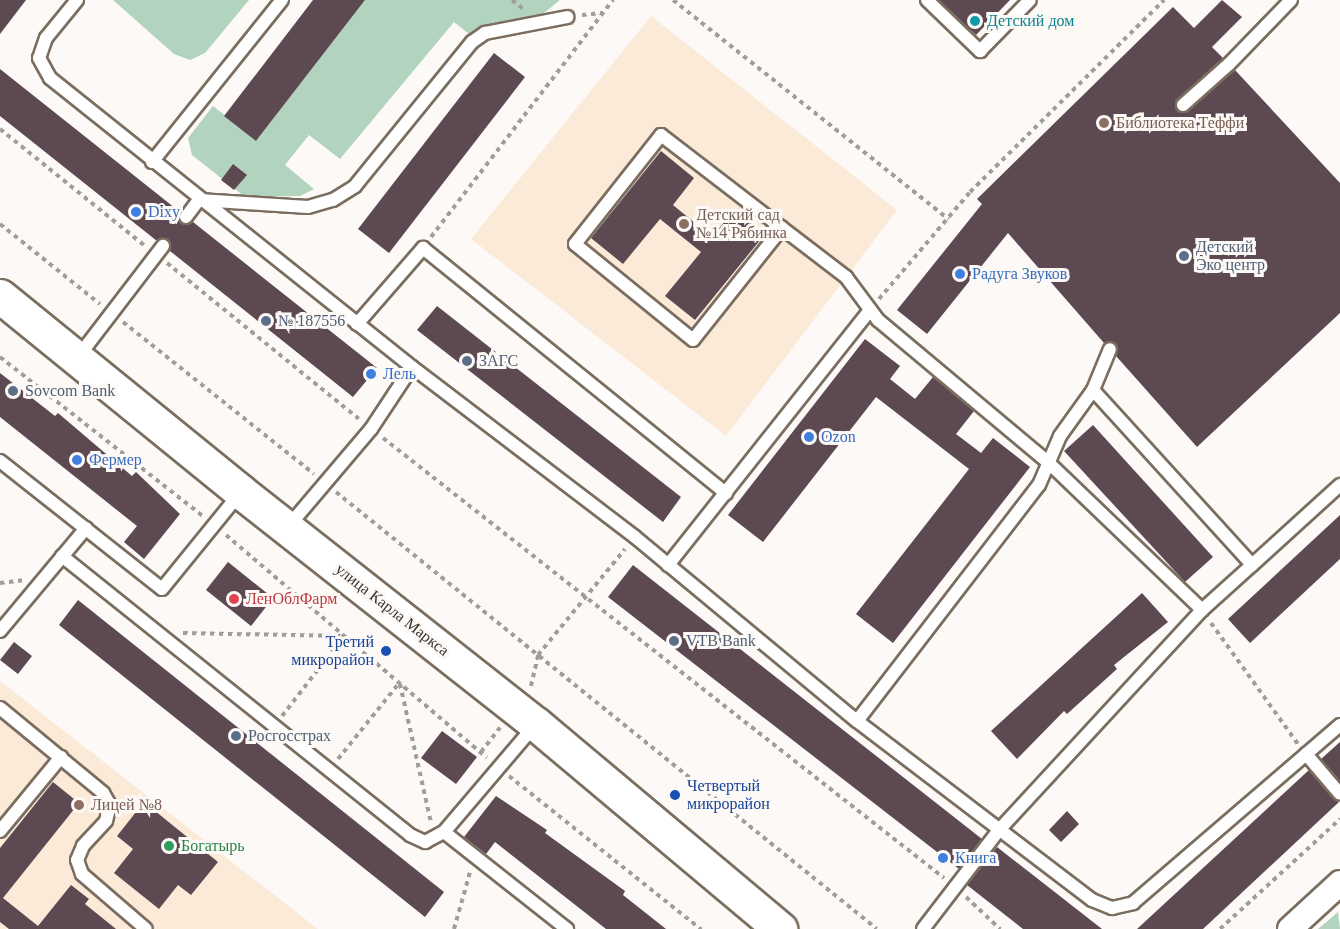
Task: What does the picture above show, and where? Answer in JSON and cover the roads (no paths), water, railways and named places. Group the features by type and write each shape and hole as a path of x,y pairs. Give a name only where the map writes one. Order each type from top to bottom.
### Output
{"main road":[{"name":"улица Карла Маркса","path":"0,296 241,492 526,716 780,929"}],"street":[{"path":"1290,929 1340,883"}],"lane":[{"path":"77,0 46,38 39,58 50,78 199,200 357,324 635,537 857,721 1092,900 1112,908 1133,903 1340,725"},
{"path":"152,162 282,0"},
{"path":"927,0 980,51 1030,0"},
{"path":"1183,105 1292,0"},
{"path":"199,200 308,207 333,200 355,186 472,42 485,33 567,17"},
{"path":"782,228 693,340 575,244 661,135 846,277 870,310 1050,464 1202,610"},
{"path":"186,217 199,200"},
{"path":"357,324 423,248 726,492"},
{"path":"76,360 160,250"},
{"path":"668,565 870,310"},
{"path":"857,721 1039,485 1050,464 1060,436 1093,390 1110,349"},
{"path":"287,528 371,429 412,367"},
{"path":"1093,390 1252,565"},
{"path":"0,461 162,589 241,492"},
{"path":"923,929 999,830 1202,610 1340,485"},
{"path":"0,631 86,528"},
{"path":"62,556 410,835 425,842 439,835 498,767 526,716"},
{"path":"0,708 103,793 110,805 106,821 83,846 77,860 82,874 146,929"},
{"path":"1306,754 1340,794"},
{"path":"0,831 61,757"},
{"path":"439,835 474,856 567,929"}],"place":[{"name":"Детский дом","path":"975,21"},
{"name":"Библиотека Теффи","path":"1104,123"},
{"name":"Dixy","path":"136,212"},
{"name":"Детский сад №14 Рябинка","path":"684,224"},
{"name":"Детский Эко центр","path":"1184,256"},
{"name":"Радуга Звуков","path":"960,274"},
{"name":"№ 187556","path":"266,321"},
{"name":"ЗАГС","path":"467,361"},
{"name":"Лель","path":"371,374"},
{"name":"Sovcom Bank","path":"13,391"},
{"name":"Ozon","path":"809,437"},
{"name":"Фермер","path":"77,460"},
{"name":"ЛенОблФарм","path":"234,599"},
{"name":"VTB Bank","path":"674,641"},
{"name":"Третий микрорайон","path":"386,651"},
{"name":"Росгосстрах","path":"236,736"},
{"name":"Четвертый микрорайон","path":"675,795"},
{"name":"Лицей №8","path":"79,805"},
{"name":"Богатырь","path":"169,846"},
{"name":"Книга","path":"943,858"}]}
